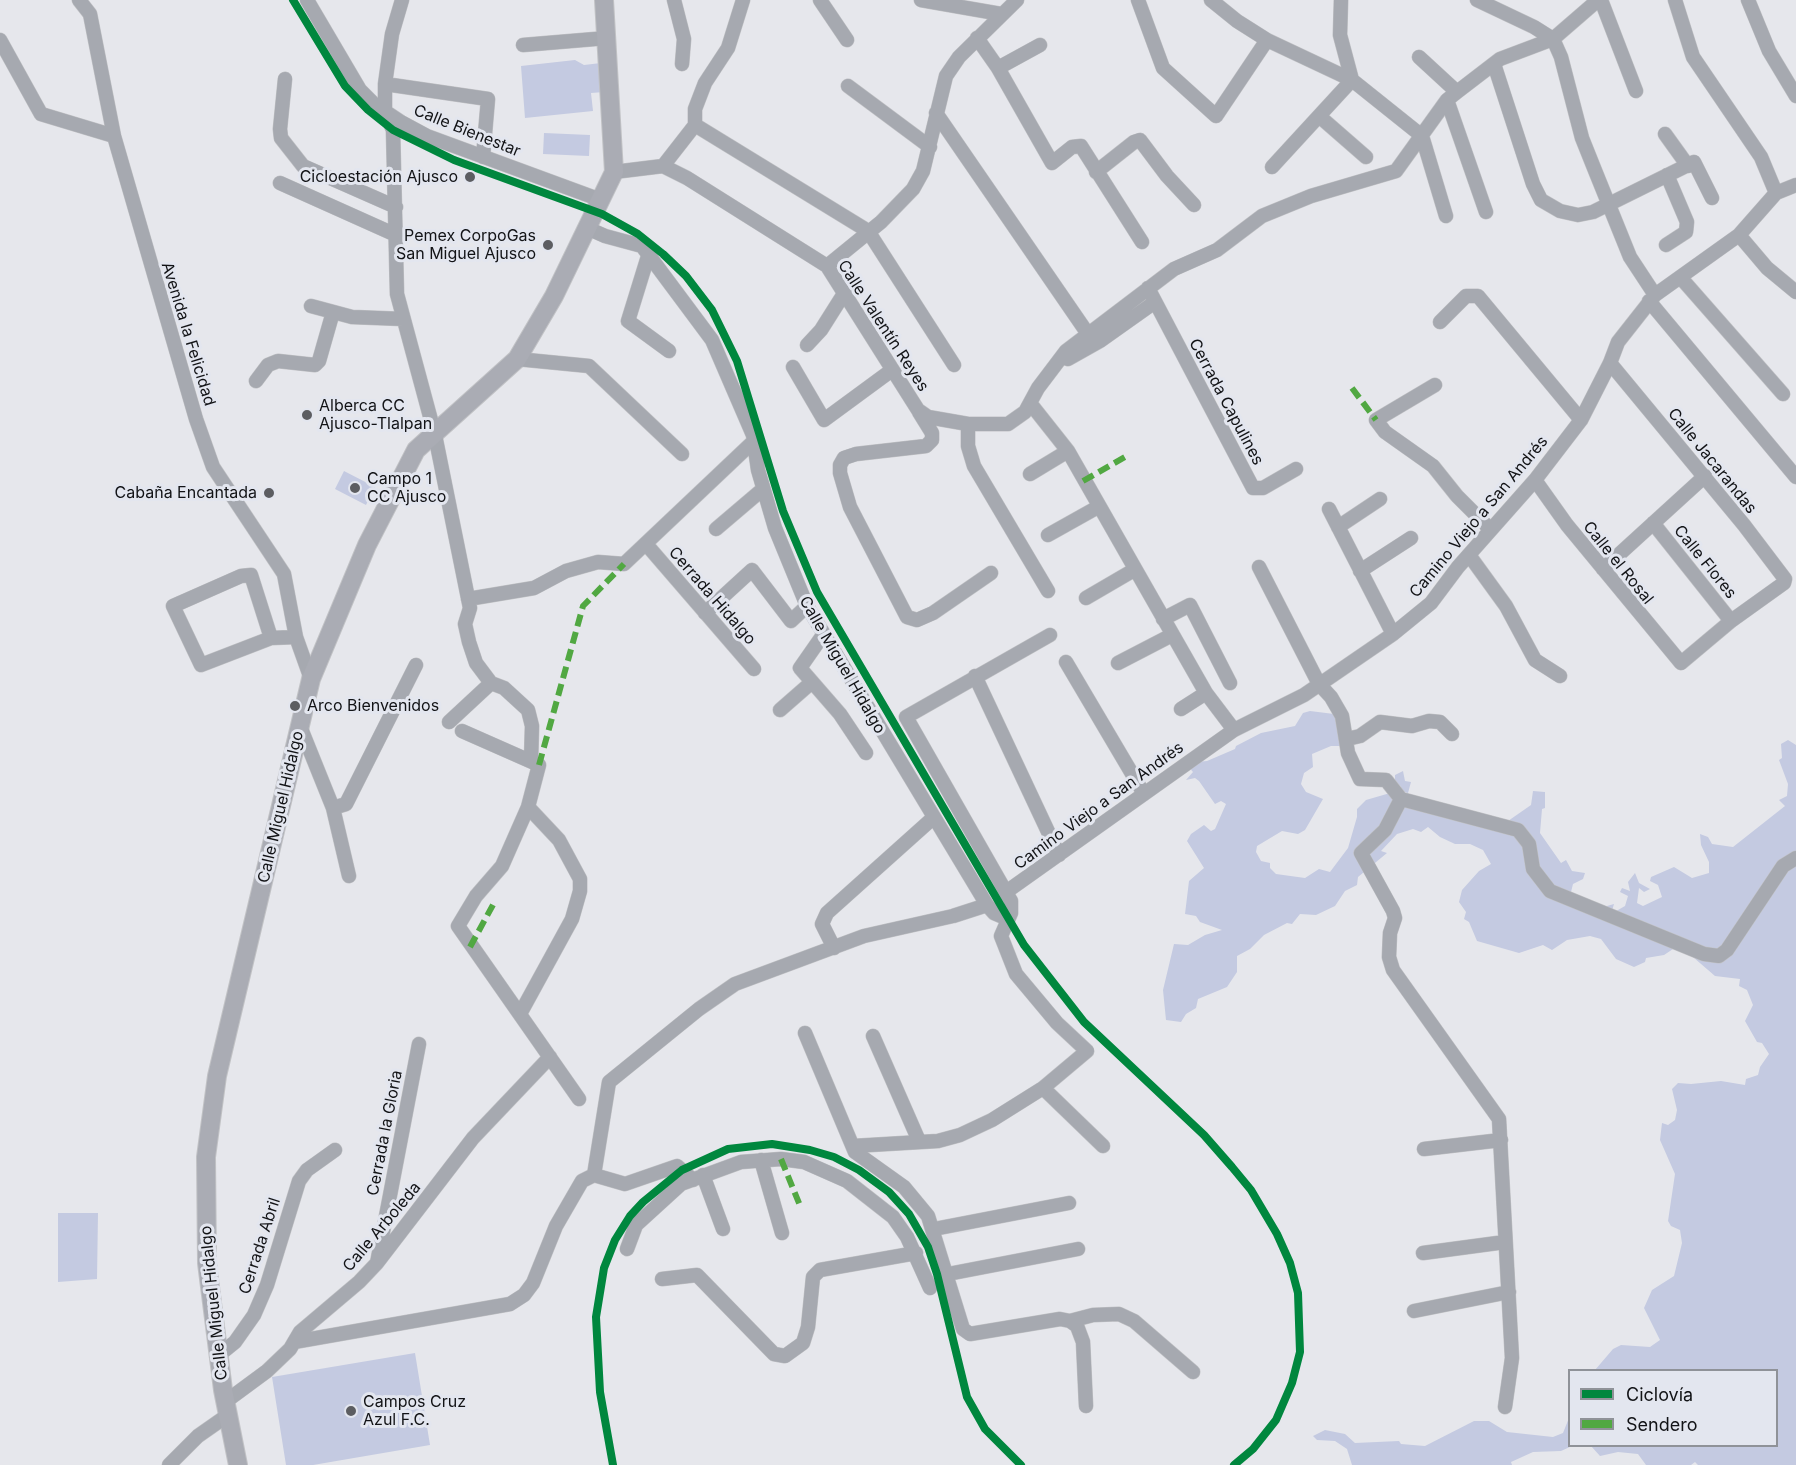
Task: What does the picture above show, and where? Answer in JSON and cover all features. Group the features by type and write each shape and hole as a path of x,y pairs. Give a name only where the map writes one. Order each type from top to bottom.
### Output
{"main road":[{"name":"Calle Miguel Hidalgo","path":"238,1465 227,1408 207,1263 206,1156 217,1076 311,679 367,545 416,450 518,359 554,296 602,200 614,172 604,0"}],"street":[{"name":"Avenida la Felicidad","path":"79,0 90,14 114,136 161,307 213,467 284,574 296,637 311,679"},
{"name":"Calle Bienestar","path":"307,0 360,90 386,112 427,136 602,200"},
{"path":"402,0 392,34 385,84 386,112 393,130 397,294 435,435 470,608 465,624 476,663 491,683 504,688 528,710 532,726 535,763 528,807 502,866 476,896 458,926 579,1099"},
{"path":"674,0 684,39 682,64"},
{"path":"614,172 663,166 695,125 695,109 705,83 728,48 743,0"},
{"path":"820,0 847,40"},
{"path":"921,0 1001,14"},
{"path":"827,266 900,205 913,189 923,171 946,76 959,57 1017,0"},
{"path":"1138,0 1162,68 1216,116 1266,40"},
{"path":"1211,0 1266,40 1352,80 1422,136 1446,216"},
{"path":"1341,0 1340,35 1352,80"},
{"path":"1477,0 1534,27 1553,39 1561,57 1582,138 1630,257 1652,298 1796,477"},
{"path":"1600,0 1636,91"},
{"name":"Calle Valentín Reyes","path":"663,166 687,178 827,266 918,410 928,417 968,424 1008,424 1025,412 1051,370 1066,351 1174,269 1217,250 1262,216 1311,196 1396,171 1452,96 1494,64 1553,39 1600,0"},
{"path":"1675,0 1693,57 1761,157 1776,194"},
{"path":"1748,0 1769,51 1796,96"},
{"path":"523,45 607,38"},
{"path":"977,38 998,68 1052,163 1077,145 1083,148 1142,242"},
{"path":"0,40 41,114 114,136"},
{"path":"998,68 1040,45"},
{"path":"1419,57 1452,96 1486,212"},
{"path":"1494,64 1533,184 1542,200 1560,211 1578,215 1593,212 1694,162 1712,198"},
{"path":"285,79 281,138 303,166 396,207"},
{"path":"1272,167 1352,80"},
{"path":"385,84 488,99 483,157"},
{"path":"848,86 930,147"},
{"path":"936,113 1088,334"},
{"path":"1319,116 1366,157"},
{"path":"695,125 868,231 954,365"},
{"path":"1665,134 1688,165"},
{"path":"1096,172 1134,142 1140,140 1167,176 1194,205"},
{"path":"1666,245 1686,232 1686,222 1667,175"},
{"path":"280,183 396,236"},
{"name":"Camino Viejo a San Andrés","path":"1006,892 1234,730 1304,695 1393,634 1431,603 1490,530 1535,480 1581,420 1618,342 1652,298 1739,235 1776,194 1796,185"},
{"name":"Calle Miguel Hidalgo","path":"587,228 605,236 642,246 712,340 739,397 755,441 758,470 763,489 783,549 807,606 987,905"},
{"path":"1739,235 1767,268 1796,292"},
{"path":"649,253 628,321 669,351"},
{"path":"1681,278 1784,394"},
{"name":"Cerrada Capulines","path":"1148,288 1253,488 1263,488 1296,469"},
{"path":"807,345 820,330 845,292"},
{"path":"1440,321 1466,296 1478,296 1581,420"},
{"path":"1051,370 1100,341 1155,302"},
{"path":"311,306 352,317 403,320"},
{"path":"256,381 268,365 278,361 315,365 319,362 333,312"},
{"path":"518,359 589,366 682,454"},
{"name":"Calle Jacarandas","path":"1610,363 1705,476 1785,581 1731,621"},
{"path":"793,368 824,420 892,370"},
{"path":"1435,385 1376,420 1385,432 1433,466 1457,496 1490,530"},
{"path":"1030,403 1068,452 1206,693 1234,730"},
{"path":"918,410 932,433 932,440 926,446 856,454 844,458 840,465 840,473 850,507 907,617 917,620 933,613 991,573"},
{"path":"968,424 968,446 974,466 1048,591"},
{"path":"468,599 534,588 566,571 598,562 624,564 755,441"},
{"path":"1030,474 1068,452"},
{"path":"1603,569 1705,476"},
{"name":"Calle el Rosal","path":"1535,480 1603,569 1681,663 1731,621"},
{"path":"716,529 763,489"},
{"path":"1338,527 1380,499"},
{"path":"1048,535 1098,507"},
{"path":"1329,509 1393,634"},
{"name":"Calle Flores","path":"1653,523 1731,621"},
{"path":"1360,571 1411,538"},
{"name":"Cerrada Hidalgo","path":"646,544 754,669"},
{"path":"1469,555 1506,606 1535,660 1560,676"},
{"path":"1259,567 1319,684 1331,697 1342,716 1351,766 1360,779 1386,780 1401,799 1518,830 1530,844 1533,869 1550,891 1704,954 1719,956 1727,950 1783,866 1796,858"},
{"path":"705,613 752,570 791,621 807,606"},
{"path":"1086,598 1134,570"},
{"path":"271,638 251,575 241,576 173,606 201,665 271,638 296,637"},
{"path":"1163,620 1190,605 1230,682"},
{"path":"1118,663 1172,634"},
{"path":"824,635 800,668 840,714 866,753"},
{"path":"853,1146 938,1141 960,1135 992,1120 1044,1088 1087,1051 1057,1023 1016,974 1001,936 1008,919 1011,902 906,717 1050,635"},
{"path":"1066,663 1144,794"},
{"path":"333,808 346,804 416,665"},
{"path":"975,676 1059,855"},
{"path":"780,710 812,682"},
{"path":"449,722 491,683"},
{"path":"1181,709 1206,693"},
{"path":"1347,740 1360,736 1380,722 1412,726 1429,721 1440,722 1452,734"},
{"path":"300,726 333,808 349,876"},
{"path":"462,731 535,763"},
{"path":"1401,799 1385,830 1361,853 1395,918 1390,933 1389,957 1394,970 1499,1119 1512,1358 1505,1407"},
{"path":"520,1014 563,938 580,891 580,879 570,858 551,830 528,807"},
{"path":"834,948 822,924 826,913 933,818"},
{"path":"594,1175 609,1082 735,984 864,936 953,916 987,905 994,913 1008,919"},
{"path":"805,1033 855,1152 903,1187 928,1216 948,1274 963,1329 970,1334 1060,1319 1070,1321 1077,1326 1083,1342 1086,1406"},
{"path":"873,1036 919,1141"},
{"name":"Cerrada la Gloria","path":"377,1263 419,1044"},
{"name":"Calle Arboleda","path":"169,1465 267,1371 294,1342 300,1332 359,1282 377,1263 473,1138 550,1057"},
{"path":"1044,1088 1102,1146"},
{"path":"1424,1149 1500,1140"},
{"name":"Cerrada Abril","path":"219,1355 235,1342 254,1315 267,1285 299,1181 307,1170 335,1150"},
{"path":"761,1160 782,1233"},
{"path":"627,1249 636,1225 681,1184 741,1162 761,1160 804,1162 847,1182 892,1216 916,1253 930,1288"},
{"path":"294,1342 510,1304 524,1295 533,1283 571,1196 582,1182 594,1175 624,1184 677,1166 698,1177 723,1230"},
{"path":"934,1229 1069,1203"},
{"path":"1423,1253 1505,1242"},
{"path":"948,1274 1078,1249"},
{"path":"662,1279 697,1275 774,1354 784,1356 803,1343 808,1327 813,1277 820,1270 916,1253"},
{"path":"1414,1311 1509,1292"},
{"path":"1070,1321 1093,1315 1119,1314 1134,1322 1192,1372"}],"shaded area":[{"path":"575,60 584,65 601,63 604,92 591,93 593,111 525,118 521,66"},
{"path":"544,133 590,135 589,156 543,154"},
{"name":"Campo 1 CC Ajusco","path":"344,471 375,487 366,505 335,489"},
{"path":"1310,711 1334,714 1347,746 1331,746 1312,754 1313,767 1304,773 1301,784 1306,792 1323,799 1305,830 1298,834 1282,831 1257,846 1256,852 1261,861 1270,863 1270,868 1276,874 1305,878 1319,869 1330,872 1348,848 1357,809 1366,800 1397,791 1401,786 1395,785 1395,775 1403,771 1405,781 1411,782 1408,793 1404,792 1403,797 1444,813 1451,819 1508,821 1531,805 1533,791 1545,792 1545,808 1542,809 1540,833 1561,863 1566,860 1572,871 1585,873 1583,879 1573,884 1570,896 1600,908 1614,904 1611,914 1625,906 1628,896 1620,892 1622,888 1630,891 1628,882 1635,873 1639,883 1650,889 1644,892 1639,888 1637,903 1643,906 1662,897 1658,885 1650,881 1651,877 1674,867 1692,878 1709,873 1709,862 1701,845 1700,834 1708,837 1712,844 1733,847 1785,806 1779,800 1787,796 1788,784 1779,760 1782,758 1781,744 1788,740 1796,745 1796,1465 1698,1465 1695,1462 1691,1465 1646,1465 1638,1454 1618,1452 1600,1456 1592,1447 1778,1447 1778,1369 1596,1369 1613,1349 1621,1345 1650,1347 1660,1340 1644,1308 1652,1290 1674,1276 1682,1243 1680,1230 1671,1226 1668,1221 1675,1174 1660,1140 1662,1123 1668,1125 1675,1120 1677,1110 1672,1089 1678,1083 1721,1081 1745,1085 1746,1079 1758,1075 1760,1067 1769,1054 1762,1043 1757,1042 1745,1021 1753,1005 1747,990 1739,986 1740,979 1715,976 1679,945 1664,955 1646,958 1645,962 1634,967 1616,959 1601,939 1590,936 1567,940 1552,950 1543,945 1519,953 1477,941 1469,922 1464,919 1466,912 1459,902 1462,890 1479,871 1491,864 1483,850 1470,844 1455,844 1440,837 1428,827 1421,832 1413,829 1397,834 1381,851 1387,853 1358,877 1357,885 1345,891 1335,906 1316,915 1300,914 1292,924 1287,923 1264,935 1250,949 1237,956 1237,972 1227,987 1198,999 1196,1008 1186,1014 1181,1022 1166,1020 1163,990 1174,944 1188,945 1205,935 1222,930 1200,922 1196,916 1185,914 1189,881 1204,868 1187,841 1191,834 1204,825 1211,831 1215,829 1226,804 1221,801 1215,804 1195,778 1186,780 1193,772 1185,763 1207,761 1235,749 1236,746 1261,733 1295,726 1303,713"},
{"path":"58,1213 98,1213 97,1279 58,1282"},
{"name":"Campos Cruz Azul F.C.","path":"415,1353 430,1445 313,1465 286,1465 272,1377"},
{"path":"1568,1420 1570,1447 1561,1451 1533,1452 1511,1462 1512,1465 1352,1465 1347,1449 1335,1441 1317,1440 1313,1436 1325,1430 1345,1434 1355,1443 1399,1441 1401,1444 1425,1446 1474,1421 1489,1421 1507,1432 1553,1437 1563,1433"}],"marked path":[{"path":"1352,388 1376,420"},
{"path":"1083,481 1125,457"},
{"path":"539,765 583,606 624,564"},
{"path":"470,947 494,903"},
{"path":"781,1159 801,1208"}],"cycle path":[{"path":"293,0 345,86 368,110 393,130 454,160 602,214 638,234 686,276 712,310 737,361 783,511 817,592 1024,945 1084,1022 1204,1135 1251,1190 1277,1234 1290,1263 1298,1293 1300,1352 1292,1383 1276,1420 1253,1449 1234,1465"},
{"path":"613,1465 600,1392 596,1317 604,1268 615,1240 630,1216 643,1202 682,1170 728,1149 772,1144 810,1150 834,1157 859,1170 889,1192 909,1214 928,1247 937,1274 967,1397 985,1429 1021,1465"}],"place":[{"name":"Cicloestación Ajusco","path":"470,177"},
{"name":"Pemex CorpoGas San Miguel Ajusco","path":"548,245"},
{"name":"Alberca CC Ajusco-Tlalpan","path":"307,415"},
{"name":"Campo 1 CC Ajusco","path":"355,488"},
{"name":"Cabaña Encantada","path":"269,493"},
{"name":"Arco Bienvenidos","path":"295,706"},
{"name":"Campos Cruz Azul F.C.","path":"351,1411"}]}
